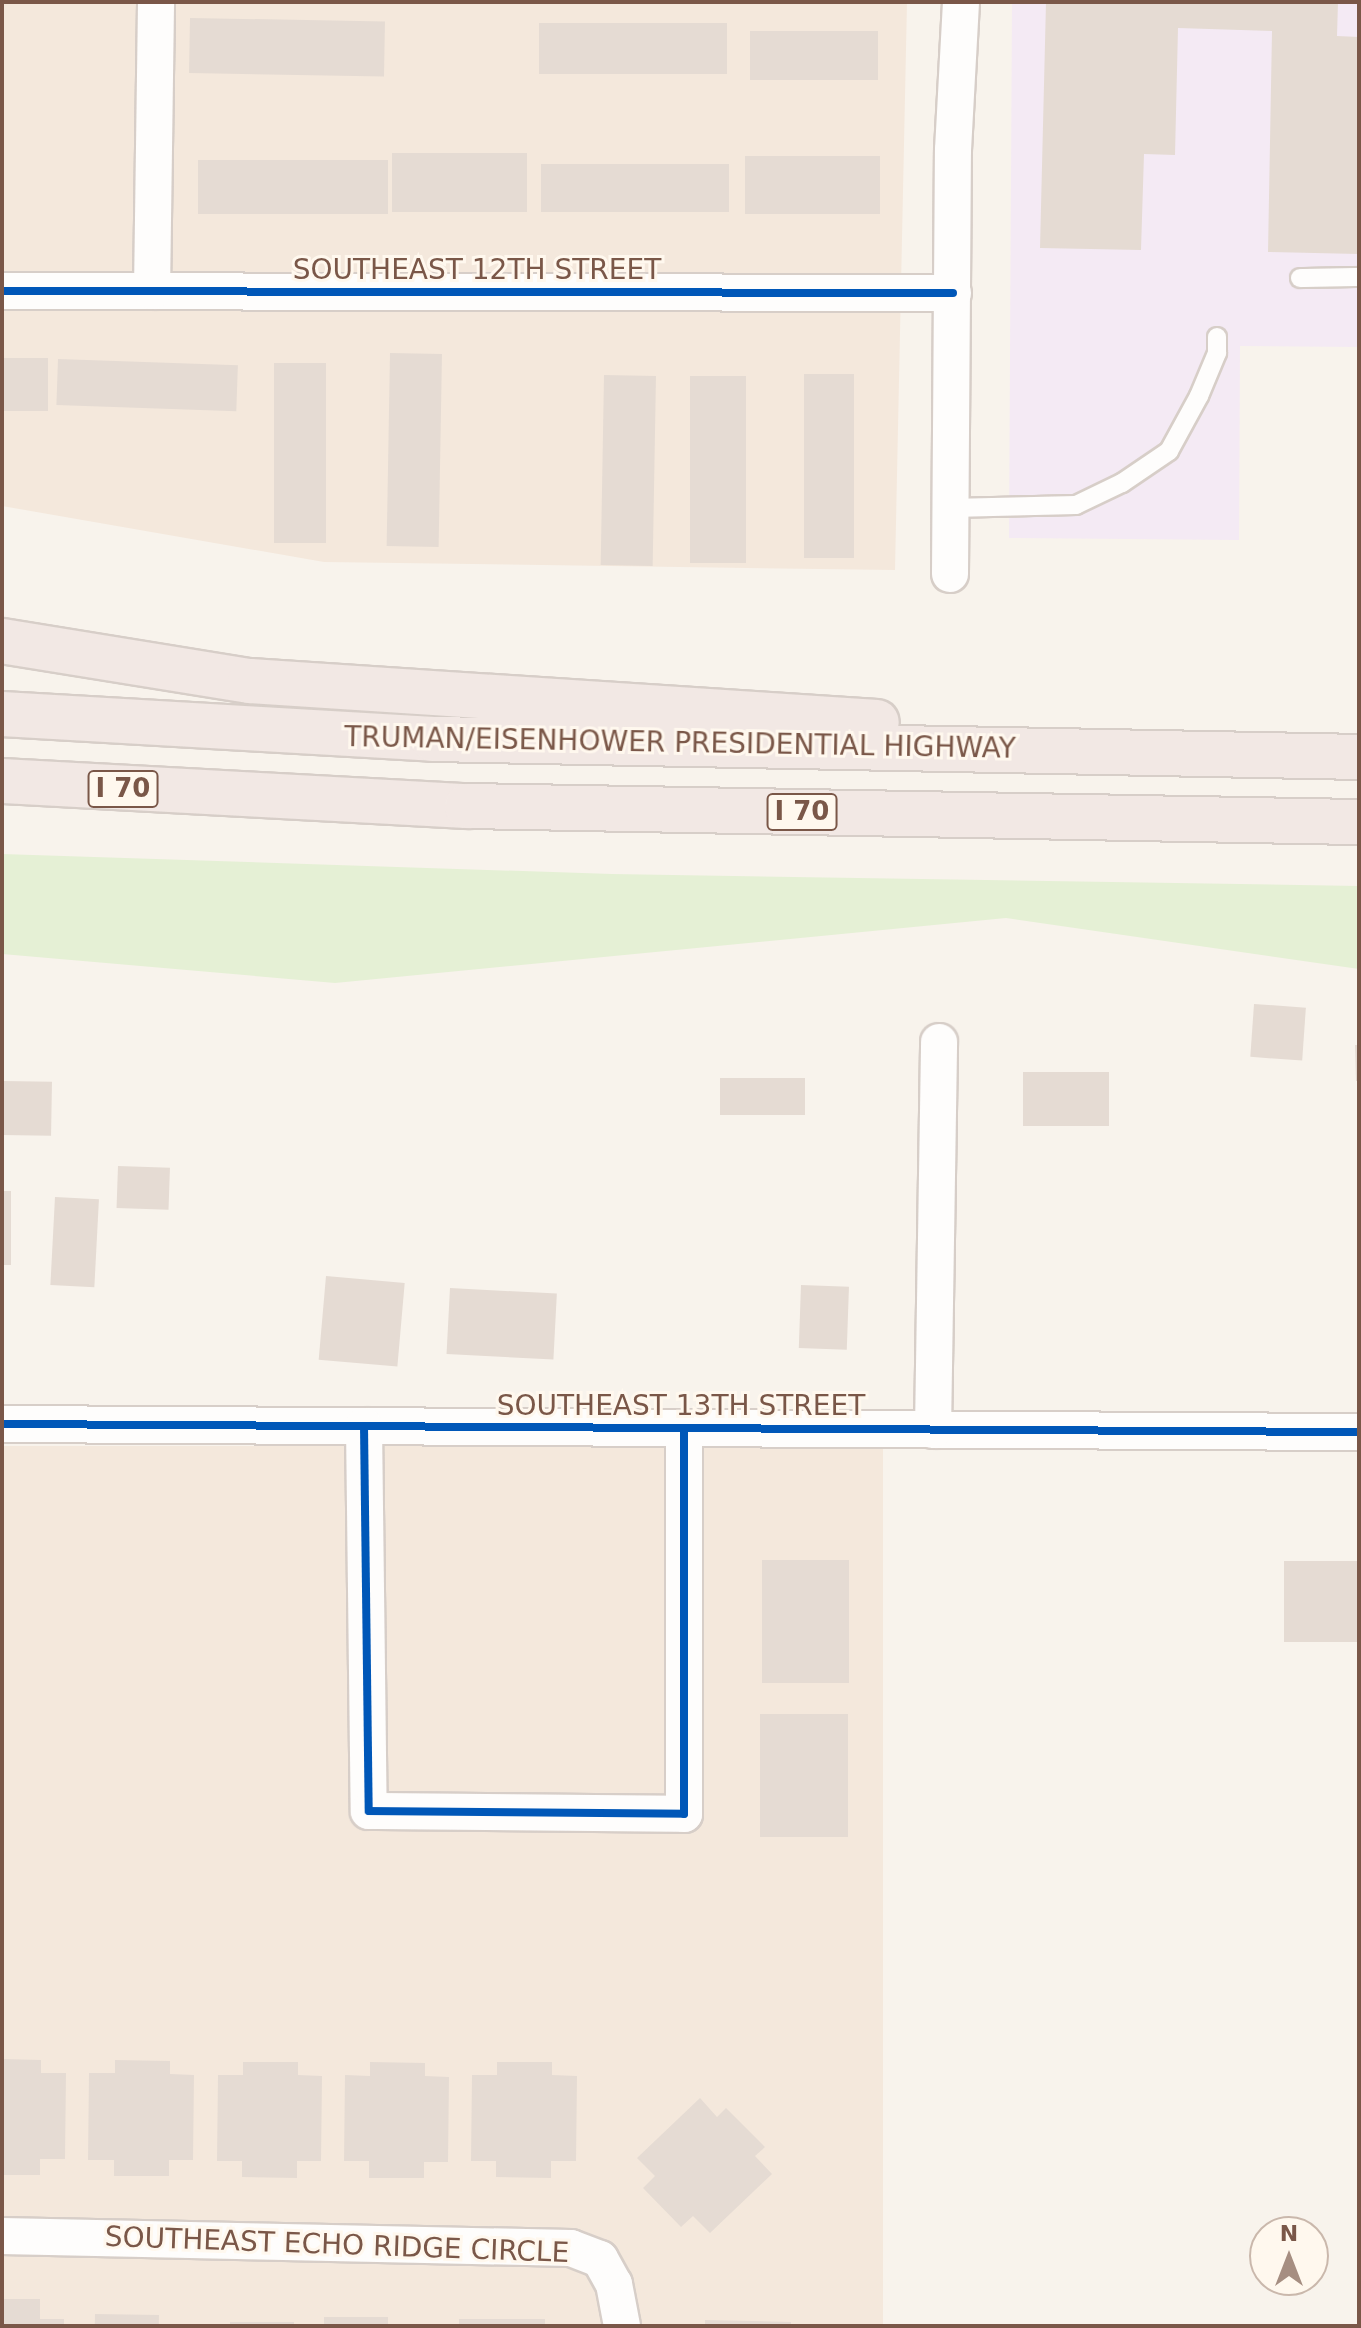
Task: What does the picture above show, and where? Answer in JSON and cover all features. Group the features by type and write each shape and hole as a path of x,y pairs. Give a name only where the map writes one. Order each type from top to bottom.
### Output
{"highway":[{"path":"2,641 250,681 846,718 1102,752"},
{"name":"TRUMAN/EISENHOWER PRESIDENTIAL HIGHWAY","path":"2,714 433,739 1359,757"},
{"name":"I 70","path":"2,781 244,797 1359,822"},
{"path":"2,809 244,797"}],"street":[{"path":"152,291 156,2"},
{"path":"950,574 953,293 961,2"},
{"name":"SOUTHEAST 12TH STREET","path":"2,291 953,293"},
{"path":"933,1430 939,1042"},
{"name":"SOUTHEAST 13TH STREET","path":"2,1424 1359,1432"},
{"path":"364,1426 369,1811 684,1814 684,1428"},
{"name":"SOUTHEAST ECHO RIDGE CIRCLE","path":"2,2236 571,2248 600,2259 614,2284 622,2326"}],"lane":[{"path":"1300,278 1359,277"},
{"path":"951,508 1076,505 1122,483 1169,451 1199,396 1217,353 1217,337"}],"shaded area":[{"path":"2,2 907,2 895,570 324,562 2,506"},
{"path":"1012,2 1359,2 1359,347 1240,346 1239,540 1009,538"},
{"path":"2,1446 883,1446 883,2326 2,2326"}],"green space":[{"path":"2,854 612,874 1359,886 1359,969 1006,918 335,983 2,954"}],"building":[{"path":"1046,2 1338,2 1337,36 1359,37 1359,254 1268,252 1272,31 1178,28 1175,155 1144,154 1141,250 1040,248"},
{"path":"190,18 385,21 384,76 189,73"},
{"path":"539,23 727,23 727,74 539,74"},
{"path":"750,31 878,31 878,80 750,80"},
{"path":"392,153 527,153 527,212 392,212"},
{"path":"745,156 880,156 880,214 745,214"},
{"path":"198,160 388,160 388,214 198,214"},
{"path":"541,164 729,164 729,212 541,212"},
{"path":"390,353 442,354 439,547 387,546"},
{"path":"2,358 48,358 48,411 2,411"},
{"path":"58,359 238,365 236,411 56,405"},
{"path":"274,363 326,363 326,543 274,543"},
{"path":"804,374 854,374 854,558 804,558"},
{"path":"604,375 656,376 653,566 601,565"},
{"path":"690,376 746,376 746,563 690,563"},
{"path":"1254,1004 1306,1008 1302,1060 1250,1057"},
{"path":"1355,1045 1359,1045 1359,1081 1356,1081"},
{"path":"1023,1072 1109,1072 1109,1126 1023,1126"},
{"path":"720,1078 805,1078 805,1115 720,1115"},
{"path":"3,1081 52,1082 51,1136 2,1135"},
{"path":"118,1166 170,1168 169,1210 117,1208"},
{"path":"2,1191 11,1191 11,1265 2,1265"},
{"path":"55,1197 99,1199 94,1287 50,1285"},
{"path":"326,1276 405,1283 397,1367 319,1360"},
{"path":"801,1285 849,1287 847,1350 799,1348"},
{"path":"450,1288 557,1294 553,1360 447,1354"},
{"path":"762,1560 849,1560 849,1683 762,1683"},
{"path":"1284,1561 1359,1561 1359,1642 1284,1642"},
{"path":"760,1714 848,1714 848,1837 760,1837"},
{"path":"2,2059 41,2060 41,2073 66,2073 65,2159 40,2159 40,2175 2,2175"},
{"path":"115,2060 170,2061 170,2074 194,2075 193,2160 169,2160 169,2176 114,2176 114,2160 88,2160 89,2073 115,2073"},
{"path":"243,2062 298,2062 298,2075 322,2076 321,2161 297,2161 297,2178 242,2177 242,2161 217,2161 218,2075 243,2075"},
{"path":"370,2062 425,2063 425,2076 449,2077 448,2162 424,2162 424,2178 369,2178 369,2161 344,2161 345,2075 370,2076"},
{"path":"497,2062 552,2062 552,2075 577,2076 576,2161 551,2161 551,2178 496,2177 496,2161 471,2161 472,2075 497,2075"},
{"path":"700,2098 717,2117 726,2108 765,2147 755,2156 772,2174 710,2233 693,2216 681,2227 643,2188 655,2176 637,2158"},
{"path":"2,2299 40,2299 40,2319 64,2319 64,2326 2,2326"},
{"path":"95,2314 159,2315 159,2326 95,2326"},
{"path":"324,2317 388,2317 388,2326 324,2326"},
{"path":"459,2319 545,2319 545,2326 459,2326"},
{"path":"705,2320 791,2322 791,2326 705,2326"},
{"path":"230,2322 294,2322 294,2326 230,2326"}],"cycle path":[{"path":"2,291 953,293"},
{"path":"2,1424 1359,1432"},
{"path":"364,1426 369,1811 684,1814 684,1428"}]}
